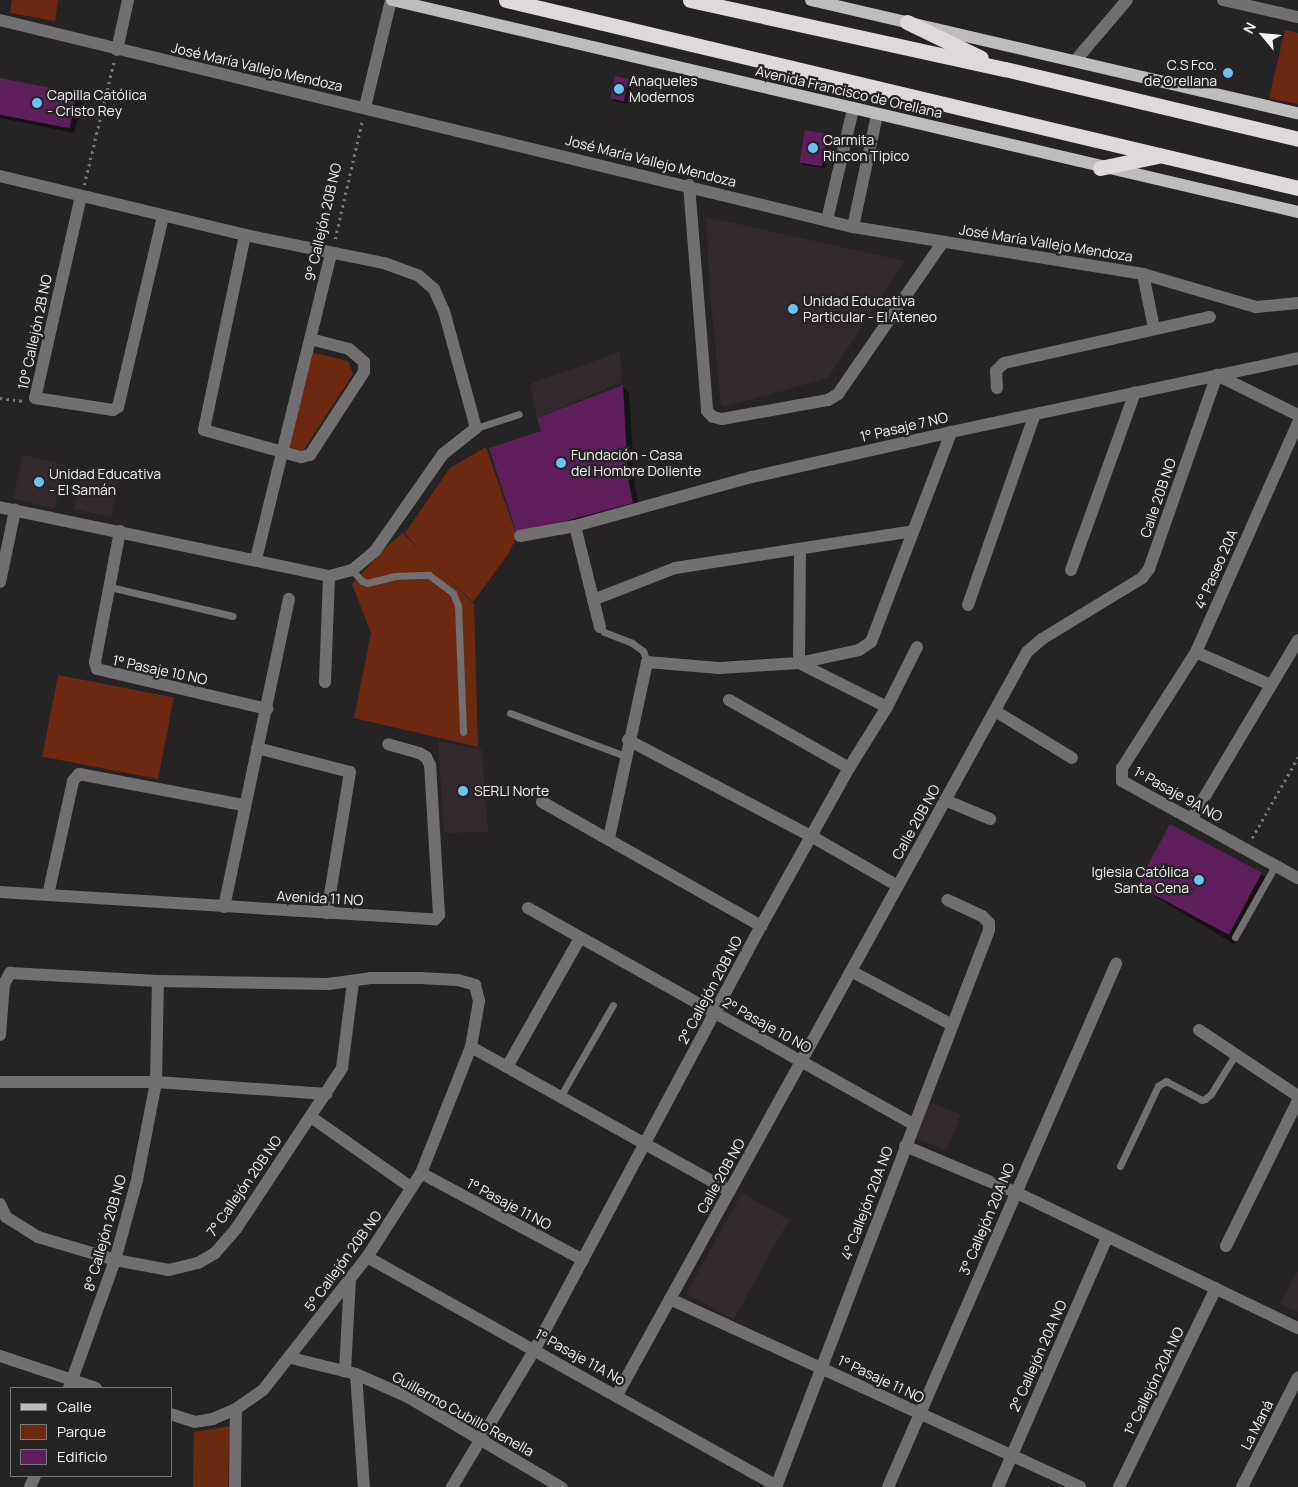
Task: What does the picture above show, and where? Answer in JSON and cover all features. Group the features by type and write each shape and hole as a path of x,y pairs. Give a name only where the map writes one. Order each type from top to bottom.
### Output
{"highway":[{"name":"Avenida Francisco de Orellana","path":"506,0 1298,188"},
{"path":"690,0 1005,69 1298,139"},
{"path":"907,22 1005,69"},
{"path":"1100,168 1162,155"}],"main road":[{"name":"Avenida Francisco de Orellana","path":"392,0 1100,168 1298,212"},
{"path":"811,0 1298,113"}],"street":[{"path":"117,50 128,0"},
{"path":"365,107 392,0"},
{"path":"1075,61 1127,0"},
{"path":"1223,0 1239,2 1298,17"},
{"name":"José María Vallejo Mendoza","path":"0,20 117,50 365,107 853,226 943,242 1050,256 1143,274 1256,307 1298,303"},
{"path":"827,220 853,109"},
{"path":"853,226 877,115"},
{"path":"0,176 163,217 403,268 434,289 444,311 476,428 443,454 375,551 352,570 329,576 256,559 0,507"},
{"path":"689,185 707,411 713,417 722,419 828,400 838,394 943,242"},
{"name":"10° Callejón 2B NO","path":"81,196 35,398 113,410 118,407 163,217"},
{"path":"245,235 204,430 301,457 310,455 364,372 364,362 359,354 310,339"},
{"name":"9° Callejón 20B NO","path":"256,559 331,254"},
{"path":"1143,274 1154,328"},
{"path":"997,388 996,371 1004,363 1210,317"},
{"name":"1° Pasaje 7 NO","path":"520,536 575,526 752,477 951,432 1298,358"},
{"path":"1217,376 1298,415"},
{"name":"Calle 20B NO","path":"617,1395 1032,645 1142,578 1149,569 1217,376"},
{"path":"1071,570 1135,392"},
{"path":"968,605 1035,414"},
{"name":"4° Paseo 20A","path":"1196,652 1298,423"},
{"path":"609,838 628,740 647,662 720,668 799,663 858,650 871,642 951,432"},
{"path":"0,582 15,510"},
{"path":"575,526 600,627"},
{"path":"593,600 675,568 800,550 913,530"},
{"name":"1° Pasaje 10 NO","path":"120,531 95,662 97,669 266,709"},
{"path":"799,663 800,550"},
{"path":"325,682 329,576"},
{"path":"224,907 243,805 266,709 289,598"},
{"path":"1192,818 1298,640"},
{"name":"2° Callejón 20B NO","path":"452,1487 535,1349 761,926 849,768 887,707 917,647"},
{"path":"1196,652 1271,685"},
{"name":"1º Pasaje 9A NO","path":"1196,652 1122,768 1120,776 1130,788 1192,818 1298,878"},
{"path":"799,663 887,707"},
{"path":"729,700 849,768"},
{"path":"994,711 1072,758"},
{"path":"628,740 811,836 898,886"},
{"name":"Avenida 11 NO","path":"0,892 435,919 439,915 430,765 426,757 388,744"},
{"path":"257,748 350,772 327,913"},
{"path":"48,895 73,781 79,774 243,805"},
{"path":"946,800 990,819"},
{"path":"542,802 609,838 761,926"},
{"name":"4° Callejón 20A NO","path":"776,1486 913,1124 989,930 989,923 982,916 948,900"},
{"name":"2° Pasaje 10 NO","path":"528,908 913,1124"},
{"path":"507,1067 580,938"},
{"name":"3° Callejón 20A NO","path":"888,1487 1116,964"},
{"path":"851,971 952,1025"},
{"path":"0,1035 4,984 10,973 158,981 353,982"},
{"name":"5° Callejón 20B NO","path":"172,1414 195,1422 236,1409 264,1390 291,1358 350,1280 421,1174 471,1047 479,1001 475,985 458,980 420,978 371,978 353,982"},
{"name":"8° Callejón 20B NO","path":"71,1384 115,1260 137,1180 156,1082 158,981"},
{"name":"7° Callejón 20B NO","path":"0,1204 6,1218 38,1237 115,1260 169,1270 198,1263 215,1253 236,1229 327,1094 342,1068 353,982"},
{"path":"1200,1030 1298,1098 1226,1246"},
{"path":"471,1047 730,1191"},
{"path":"0,1082 156,1082 327,1094"},
{"path":"311,1117 412,1188"},
{"path":"905,1146 1015,1192 1107,1238 1298,1328"},
{"name":"1° Pasaje 11 NO","path":"421,1174 583,1260"},
{"name":"2° Callejón 20A NO","path":"998,1487 1107,1238"},
{"name":"1° Pasaje 11A No","path":"367,1256 776,1486"},
{"path":"350,1280 350,1372 364,1487"},
{"name":"1° Callejón 20A NO","path":"1119,1487 1216,1288"},
{"name":"1° Pasaje 11 NO","path":"670,1299 1080,1487"},
{"path":"0,1356 71,1384 90,1387"},
{"name":"Guillermo Cubillo Renella","path":"291,1358 350,1372 408,1397 561,1487"},
{"name":"La Maná","path":"1242,1487 1298,1377"},
{"path":"234,1487 236,1409"}],"lane":[{"path":"476,428 519,414"},
{"path":"352,570 367,582 395,576 429,575 453,593 458,606 463,732"},
{"path":"110,587 233,616"},
{"path":"600,627 604,632 632,643 643,651 647,662"},
{"path":"510,713 625,756"},
{"path":"1235,937 1275,866"},
{"path":"560,1097 613,1005"},
{"path":"1120,1166 1158,1086 1166,1081 1205,1099 1211,1094 1235,1055"}],"path":[{"path":"81,196 117,50"},
{"name":"9° Callejón 20B NO","path":"331,254 365,107"},
{"path":"0,398 18,401 35,398"},
{"path":"1246,849 1298,757"}],"shaded area":[{"name":"Unidad Educativa Particular - El Ateneo","path":"706,217 905,261 828,378 724,407 721,404 710,292"},
{"path":"620,352 622,382 537,418 530,384"},
{"name":"Unidad Educativa - El Samán","path":"23,455 65,465 55,509 13,499"},
{"path":"82,471 119,479 111,517 74,509"},
{"name":"SERLI Norte","path":"438,741 482,750 488,832 444,833"},
{"path":"929,1102 961,1114 947,1151 915,1138"},
{"path":"742,1193 789,1219 733,1320 686,1294"},
{"path":"1298,1270 1298,1312 1280,1304"}],"green space":[{"path":"12,0 58,0 55,21 10,13"},
{"path":"1285,30 1298,33 1298,104 1269,98"},
{"path":"311,352 348,361 353,374 303,451 288,447"},
{"path":"486,447 517,537 508,554 473,602 424,556 474,604 478,747 354,718 371,633 352,584 387,546 403,533 421,552 405,533 450,468"},
{"path":"58,675 174,698 158,779 42,756"},
{"path":"230,1426 228,1487 193,1487 194,1432"}],"building":[{"name":"Anaqueles Modernos","path":"615,76 629,79 624,101 610,98"},
{"name":"Capilla Católica - Cristo Rey","path":"0,78 77,93 70,128 0,115"},
{"name":"Carmita Rincon Tipico","path":"805,130 828,134 822,166 799,162"},
{"name":"Fundación - Casa del Hombre Doliente","path":"623,385 628,478 633,503 517,534 489,448 541,431 537,418"},
{"name":"Iglesia Católica Santa Cena","path":"1170,824 1262,873 1229,935 1137,886"}],"place":[{"name":"C.S Fco. de Orellana","path":"1228,73"},
{"name":"Anaqueles Modernos","path":"619,89"},
{"name":"Capilla Católica - Cristo Rey","path":"37,103"},
{"name":"Carmita Rincon Tipico","path":"813,148"},
{"name":"Unidad Educativa Particular - El Ateneo","path":"793,309"},
{"name":"Fundación - Casa del Hombre Doliente","path":"561,463"},
{"name":"Unidad Educativa - El Samán","path":"39,482"},
{"name":"SERLI Norte","path":"463,791"},
{"name":"Iglesia Católica Santa Cena","path":"1199,880"}]}
